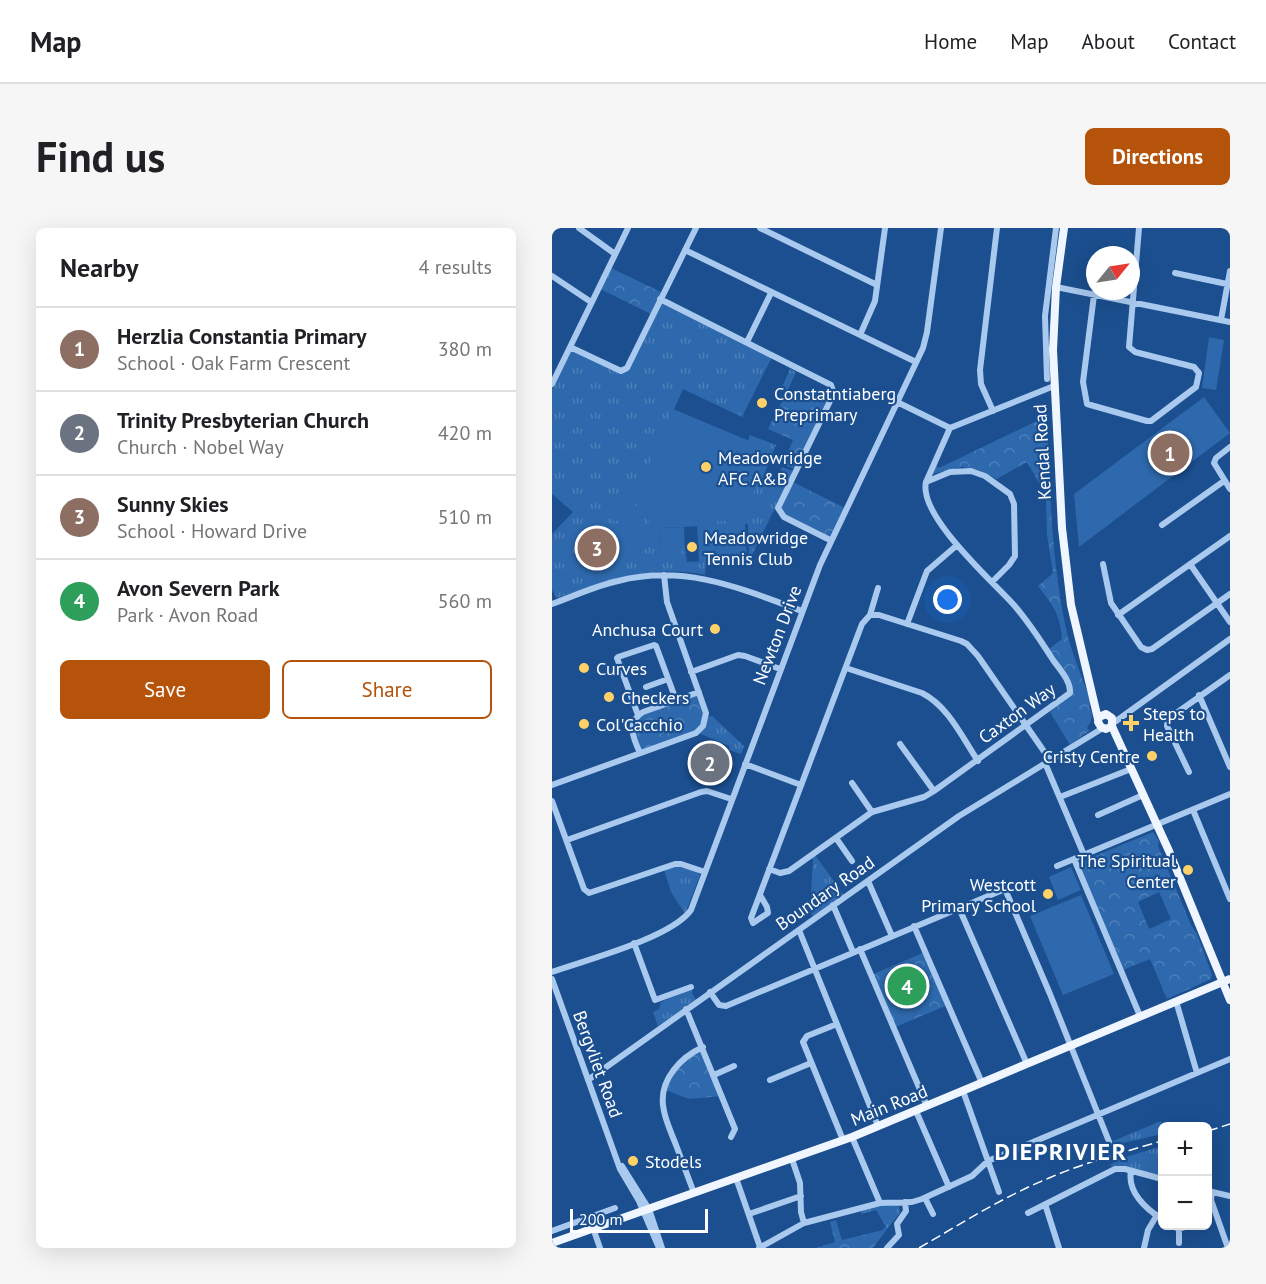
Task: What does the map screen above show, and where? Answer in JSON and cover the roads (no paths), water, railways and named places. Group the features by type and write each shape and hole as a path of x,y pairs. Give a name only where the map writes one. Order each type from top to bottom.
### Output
{"main road":[{"name":"Kendal Road","path":"1064,228 1056,287 1054,386 1066,573 1074,619 1098,720"},
{"name":"Kendal Road","path":"1088,672 1108,715"},
{"path":"1108,727 1112,718 1108,715 1101,715 1098,720 1099,725 1108,727 1127,760 1226,980 1230,1000"},
{"name":"Main Road","path":"552,1243 852,1137 1226,980"}],"street":[{"path":"579,228 615,254"},
{"path":"552,384 628,228"},
{"path":"570,347 621,371 627,368 696,228"},
{"path":"760,228 878,285"},
{"path":"860,335 875,301 883,228"},
{"name":"Newton Drive","path":"552,972 663,932 686,917 691,910 830,540 916,362 927,332 941,228"},
{"path":"993,411 981,384 980,370 997,228"},
{"path":"1047,379 1045,316 1056,228"},
{"path":"1093,300 1083,382 1088,405 1151,421 1196,387 1199,373 1197,369 1131,350 1128,344 1134,303 1138,228"},
{"path":"684,250 916,362"},
{"path":"1221,320 1230,271"},
{"path":"1175,273 1227,284"},
{"path":"552,276 591,302"},
{"path":"1056,287 1086,293"},
{"path":"747,342 771,293"},
{"path":"660,300 828,382 832,389 832,397 778,506 781,514 830,540"},
{"path":"1119,300 1230,322"},
{"path":"926,482 950,428 1054,386"},
{"path":"897,402 950,428"},
{"path":"1230,447 1214,462 1216,469 1230,489"},
{"path":"926,482 950,472 971,471 984,476 1010,494 1014,504 1015,556 993,582"},
{"path":"1162,525 1224,481"},
{"name":"Caxton Way","path":"769,868 780,873 789,871 872,812 924,797 978,761 1068,695 1070,686 1014,605 956,546 926,500 924,490 926,482"},
{"path":"1118,615 1230,536"},
{"path":"907,624 927,571 956,546"},
{"path":"1102,564 1108,592 1118,615 1142,648 1149,650 1230,594"},
{"path":"1190,564 1230,622"},
{"path":"552,785 696,733 703,726 706,713 667,602 664,575"},
{"path":"552,604 618,581 664,575 713,580 802,611"},
{"path":"760,894 862,624 870,615 878,588"},
{"path":"870,615 876,614 967,644 978,656 1048,761 1084,855"},
{"name":"Boundary Road","path":"588,1080 976,805 1108,727 1230,639"},
{"path":"638,716 618,657 655,645 676,700"},
{"path":"691,672 738,655 780,669"},
{"path":"846,669 922,693 933,699 978,761"},
{"path":"1189,772 1167,721 1199,695 1230,675"},
{"path":"646,687 668,679"},
{"path":"640,753 631,731 632,724 638,716 699,692"},
{"path":"1199,695 1230,766"},
{"name":"Boundary Road","path":"1108,715 1128,712"},
{"name":"Boundary Road","path":"1085,739 1098,720"},
{"path":"900,744 934,791"},
{"path":"746,764 801,785"},
{"path":"1060,797 1131,769"},
{"path":"852,783 872,812"},
{"path":"567,840 707,791 731,800"},
{"path":"1057,866 1230,794"},
{"path":"1098,815 1143,795"},
{"path":"552,801 584,889 589,893 675,864 705,872"},
{"path":"1193,810 1230,899"},
{"path":"836,838 852,861"},
{"path":"1074,860 1140,1016"},
{"path":"868,881 892,936"},
{"path":"710,992 717,1004 723,1006 1005,890 1110,1144"},
{"path":"833,905 927,1107"},
{"path":"959,908 1027,1064"},
{"path":"914,926 982,1083"},
{"path":"799,930 878,1126"},
{"path":"634,943 655,1000 691,987"},
{"name":"Bergvliet Road","path":"552,979 616,1158 646,1210 661,1248"},
{"path":"1176,1001 1197,1072"},
{"path":"686,1009 735,1129 731,1137"},
{"path":"837,1024 807,1036 804,1040 811,1063 843,1140"},
{"path":"694,1193 665,1115 663,1096 666,1083 676,1066 688,1054 703,1047"},
{"path":"736,1178 760,1248 804,1223 880,1203 925,1198 972,1176 988,1161 1230,1059"},
{"path":"770,1080 811,1063"},
{"path":"714,1075 734,1066"},
{"path":"963,1091 999,1192"},
{"path":"916,1111 949,1186"},
{"path":"852,1137 880,1203"},
{"path":"792,1159 799,1180 801,1215 804,1223"},
{"path":"1028,1213 1108,1171 1119,1168 1158,1178"},
{"path":"1131,1171 1130,1185 1147,1208 1158,1216"},
{"path":"1212,1192 1230,1196"},
{"path":"749,1214 801,1196"},
{"path":"925,1198 933,1214"},
{"path":"887,1248 899,1235 897,1224 906,1211 905,1202"},
{"path":"1212,1203 1228,1248"},
{"path":"1045,1204 1059,1248"},
{"path":"552,1231 615,1208"},
{"path":"1144,1248 1148,1230 1158,1219"},
{"path":"593,1228 600,1248"},
{"path":"1177,1230 1179,1243"}],"railway":[{"path":"1212,1130 1230,1124"},
{"path":"919,1248 1032,1185 1091,1162 1158,1142"}],"place":[{"name":"Constatntiaberg Preprimary","path":"762,403"},
{"name":"Herzlia Constantia Primary","path":"1170,453"},
{"name":"Meadowridge AFC A&B","path":"706,467"},
{"name":"Meadowridge Tennis Club","path":"692,547"},
{"name":"Sunny Skies","path":"597,548"},
{"name":"Anchusa Court","path":"715,629"},
{"name":"Curves","path":"584,668"},
{"name":"Checkers","path":"609,697"},
{"name":"Steps to Health","path":"1131,723"},
{"name":"Col'Cacchio","path":"584,724"},
{"name":"Cristy Centre","path":"1152,756"},
{"name":"Trinity Presbyterian Church","path":"710,763"},
{"name":"The Spiritual Center","path":"1188,870"},
{"name":"Westcott Primary School","path":"1048,894"},
{"name":"Avon Severn Park","path":"907,986"},
{"name":"Stodels","path":"633,1161"}],"district":[{"name":"DIEPRIVIER","path":"1061,1151"}]}
